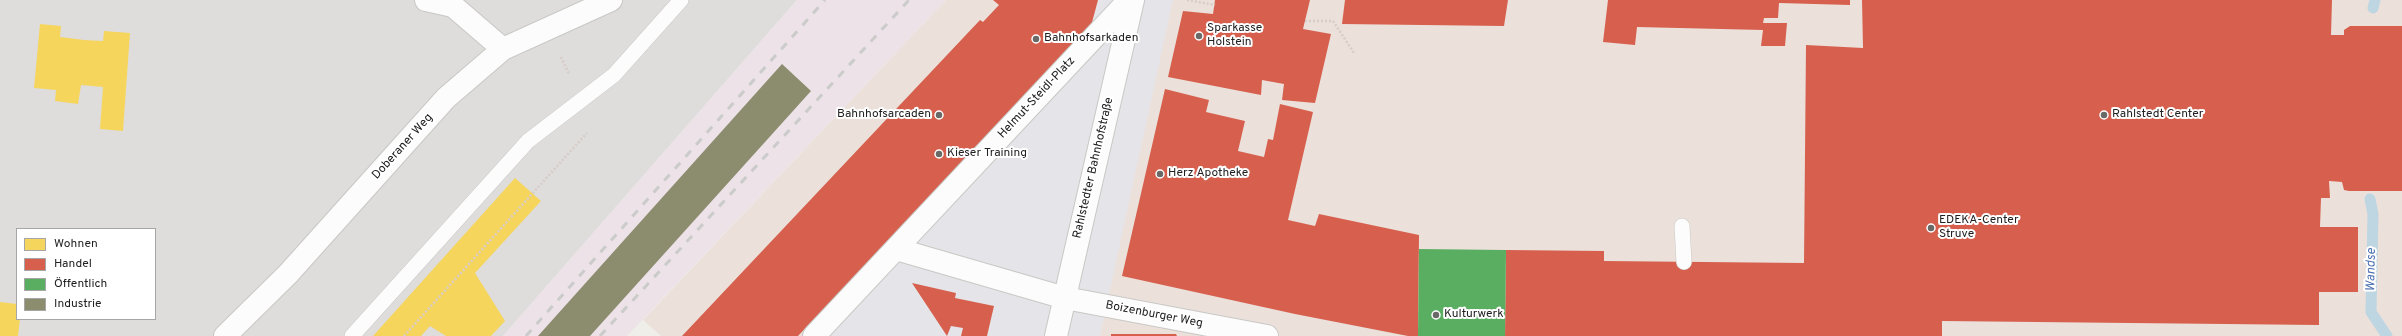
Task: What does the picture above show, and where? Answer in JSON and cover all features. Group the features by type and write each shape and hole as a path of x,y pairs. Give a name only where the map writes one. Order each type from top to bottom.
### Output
{"street":[{"path":"436,0 454,6 503,49"},
{"name":"Doberaner Weg","path":"225,336 288,274 446,98 503,49 611,0"},
{"name":"Helmut-Steidl-Platz","path":"814,336 1129,0"},
{"name":"Rahlstedter Bahnhofstraße","path":"1056,336 1132,0"},
{"path":"896,249 1065,298"},
{"name":"Boizenburger Weg","path":"1065,298 1267,336"}],"lane":[{"path":"352,336 528,141 614,76 681,0"},
{"path":"1682,226 1684,262"}],"path":[{"path":"1187,0 1215,5"},
{"path":"1305,21 1333,21 1354,53"},
{"path":"560,55 570,77"},
{"path":"404,336 591,128"}],"shaded area":[{"path":"0,0 797,0 503,336 0,336"},
{"path":"797,0 946,0 627,336 503,336"},
{"path":"946,0 2402,0 2402,336 661,336 643,320"},
{"path":"1098,0 1173,0 1100,336 805,336 1092,24"}],"building: Wohnen":[{"path":"40,24 61,26 60,37 84,40 103,41 104,31 130,33 123,131 100,129 103,87 81,85 78,104 55,101 56,90 34,88"},
{"path":"515,178 541,201 475,273 505,321 491,336 446,336 430,326 421,336 373,336"},
{"path":"0,302 16,304 16,320 20,320 18,336 0,336"}],"building: Handel":[{"path":"993,0 1098,0 1091,26 798,336 682,336 980,20 983,22 999,5"},
{"path":"1215,0 1310,0 1303,29 1331,34 1315,103 1282,100 1284,84 1262,80 1261,95 1168,77 1183,11 1213,14"},
{"path":"1345,0 1508,0 1504,26 1342,24"},
{"path":"1608,0 1850,0 1850,5 1779,3 1778,18 1764,18 1763,23 1787,23 1785,46 1761,46 1763,30 1637,27 1635,45 1603,42"},
{"name":"Rahlstedt Center","path":"1862,0 2332,0 2331,35 2344,35 2344,30 2350,26 2402,26 2402,191 2349,191 2344,190 2342,182 2329,181 2330,198 2321,198 2320,227 2358,227 2358,292 2319,292 2319,325 1942,321 1942,336 1505,336 1506,250 1604,251 1604,261 1804,263 1806,45 1863,48"},
{"path":"1165,89 1209,100 1206,112 1245,121 1238,151 1264,157 1268,139 1273,140 1280,104 1313,112 1288,220 1315,226 1319,214 1419,235 1418,336 1408,336 1295,314 1122,276"},
{"path":"912,283 956,293 955,298 994,306 987,336 961,336 963,328 951,326 947,336"},
{"path":"1111,334 1176,334 1177,336 1111,336"}],"building: Öffentlich":[{"path":"1419,249 1506,250 1505,336 1418,336"}],"building: Industrie":[{"path":"782,64 811,91 590,336 538,336"}],"waterway":[{"name":"Wandse","path":"2373,8 2375,0"},
{"name":"Wandse","path":"2370,199 2373,214 2371,312 2387,336"}],"railway":[{"path":"526,336 825,0"},
{"path":"600,336 909,0"}],"place":[{"name":"Sparkasse Holstein","path":"1199,36"},
{"name":"Bahnhofsarkaden","path":"1036,39"},
{"name":"Bahnhofsarcaden","path":"939,115"},
{"name":"Rahlstedt Center","path":"2104,115"},
{"name":"Kieser Training","path":"939,154"},
{"name":"Herz Apotheke","path":"1160,174"},
{"name":"EDEKA-Center Struve","path":"1931,228"},
{"name":"Kulturwerk","path":"1436,315"}]}
